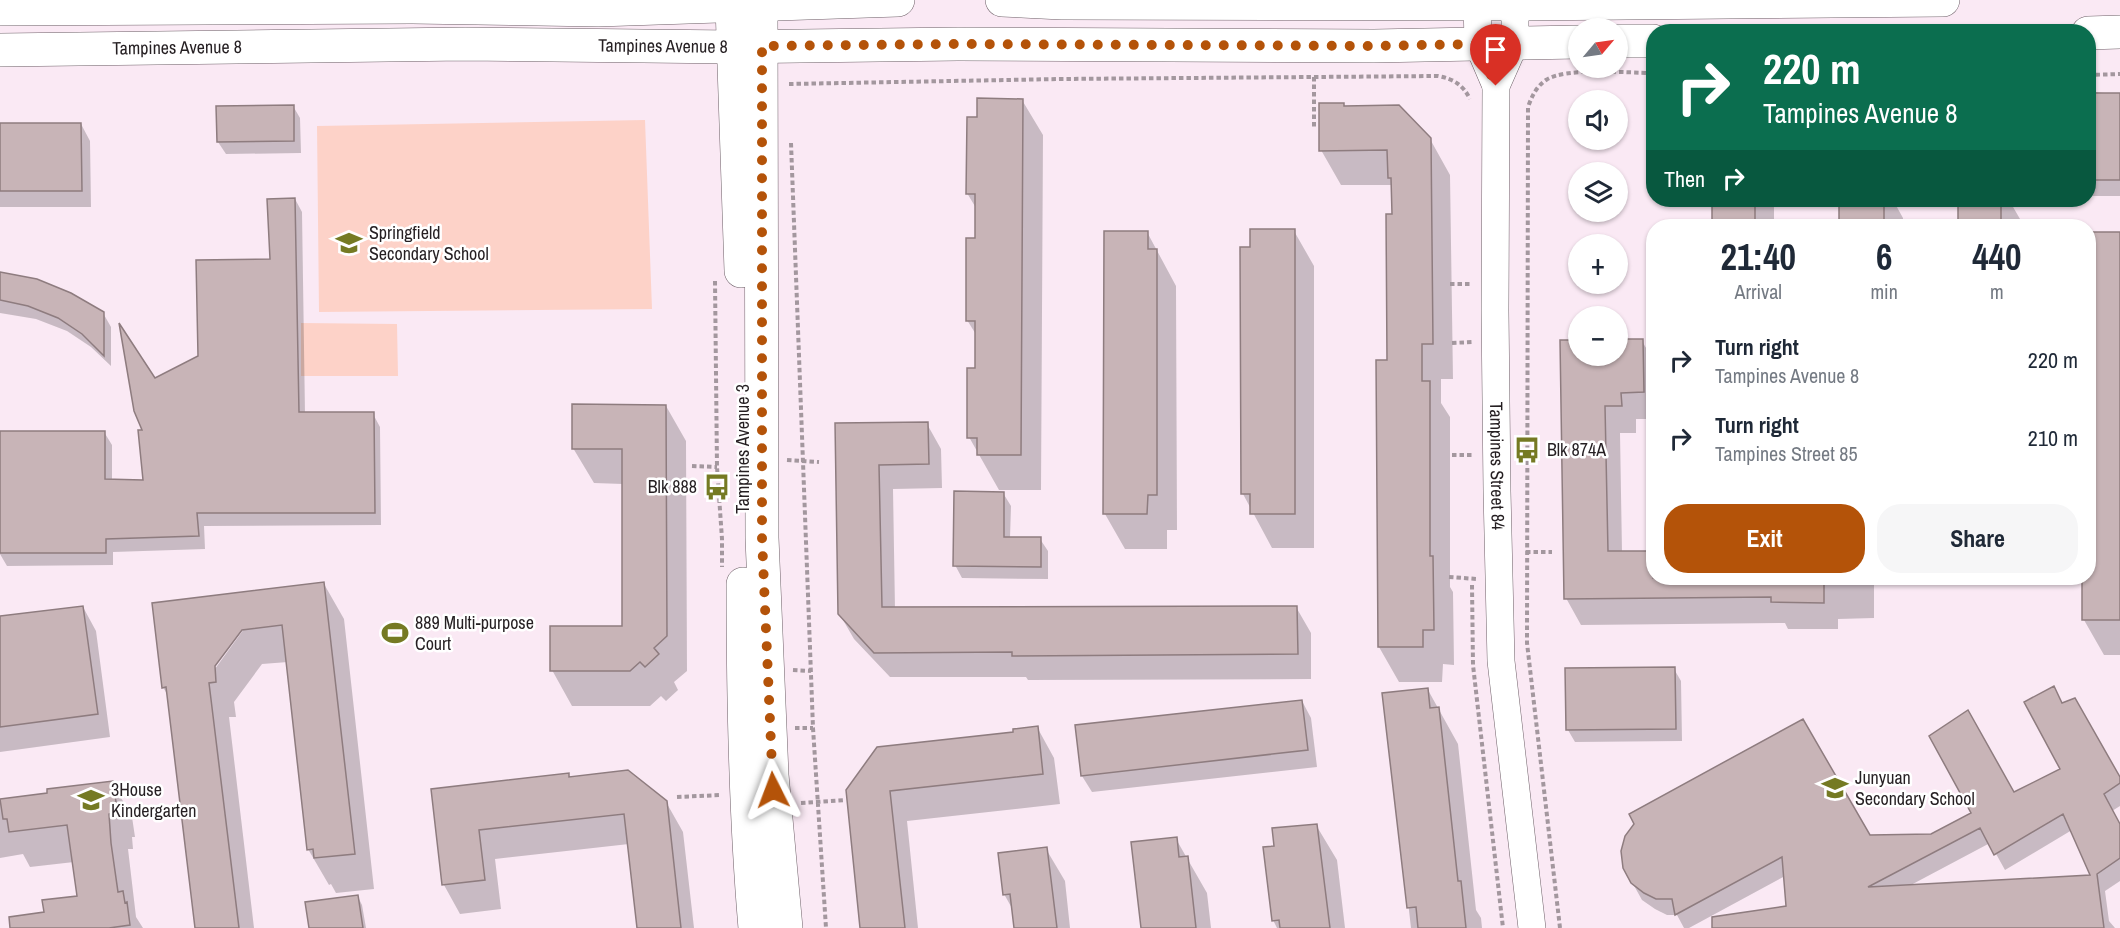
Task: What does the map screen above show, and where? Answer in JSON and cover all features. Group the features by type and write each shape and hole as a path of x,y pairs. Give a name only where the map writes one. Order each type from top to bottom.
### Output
{"street":[{"name":"Tampines Avenue 8","path":"0,9 412,8 568,11 898,0"},
{"path":"1002,0 1062,3 1943,0"},
{"path":"1477,2 1478,44 1496,86"},
{"name":"Tampines Street 84","path":"1515,2 1515,43 1496,86 1495,311 1501,661 1532,928"},
{"name":"Tampines Avenue 3","path":"746,6 762,538 772,775 786,928"},
{"path":"2096,33 2120,32"},
{"path":"1628,41 1646,41"},
{"name":"Tampines Avenue 8","path":"0,50 465,44 747,47 957,44 1374,46 1568,42"},
{"name":"Tampines Avenue 3","path":"747,47 742,304 745,488 743,709 748,844 755,928"}],"path":[{"path":"1560,928 1527,643 1528,107 1534,92 1547,80 1564,73 1646,73"},
{"path":"2096,75 2120,74"},
{"path":"790,95 789,83 1438,76 1452,79"},
{"path":"1314,77 1314,129"},
{"path":"791,142 816,802 826,928"},
{"path":"715,271 717,467 722,572"},
{"path":"1450,284 1474,284"},
{"path":"1452,343 1472,342"},
{"path":"1452,454 1470,455"},
{"path":"692,466 717,467"},
{"path":"1528,552 1552,552"},
{"path":"1449,578 1472,579"},
{"path":"677,797 716,795"},
{"path":"816,802 845,801"}],"shaded area":[{"path":"645,120 652,309 319,312 317,126"},
{"path":"301,323 397,324 398,376 301,376"}],"building":[{"path":"2096,93 2120,93 2120,180 2096,180"},
{"path":"977,98 1023,99 1021,455 977,455 977,438 967,438 967,368 975,368 975,321 966,321 966,238 975,238 975,194 966,194 967,117 977,117"},
{"path":"1319,103 1344,103 1344,106 1399,105 1431,138 1433,344 1422,344 1422,381 1430,381 1430,556 1433,556 1434,630 1423,630 1423,647 1378,647 1376,360 1387,360 1386,214 1392,214 1391,178 1388,178 1387,150 1319,151"},
{"path":"294,105 294,141 217,142 216,106"},
{"path":"0,123 81,123 82,191 0,191"},
{"path":"295,198 299,412 374,412 375,513 197,513 199,536 106,539 106,553 0,553 0,431 105,431 105,479 143,480 138,430 142,430 134,411 119,323 155,378 198,356 196,260 270,259 267,199"},
{"path":"1712,207 1755,207 1755,219 1712,219"},
{"path":"1839,207 1884,207 1884,219 1839,219"},
{"path":"1958,207 2001,207 2001,219 1958,219"},
{"path":"1250,229 1295,229 1295,514 1250,514 1250,494 1241,494 1240,247 1250,247"},
{"path":"1104,231 1148,231 1148,249 1157,249 1157,495 1148,495 1147,514 1103,514"},
{"path":"2096,232 2120,232 2120,620 2082,620 2082,585 2096,585"},
{"path":"0,272 37,279 71,293 104,312 104,356 82,334 58,318 28,306 0,300"},
{"path":"1628,339 1643,339 1644,392 1621,393 1622,406 1605,406 1608,551 1646,551 1646,585 1824,585 1824,603 1771,602 1771,597 1564,599 1560,340 1568,340 1568,366 1628,366"},
{"path":"572,404 666,405 667,636 654,648 659,654 645,667 640,662 630,671 550,671 550,626 622,626 622,449 572,449"},
{"path":"928,422 929,464 879,465 882,607 1297,606 1298,654 1012,656 1012,652 874,653 838,614 835,423"},
{"path":"954,491 1004,492 1004,537 1041,537 1041,567 953,566"},
{"path":"324,582 355,854 314,858 313,849 307,850 282,625 242,630 215,666 216,682 209,683 239,928 195,928 166,687 162,688 152,603"},
{"path":"83,606 98,714 0,727 0,616"},
{"path":"1675,667 1676,729 1566,730 1565,668"},
{"path":"2054,686 2062,703 2075,698 2120,777 2120,783 2104,794 2120,824 2120,858 2097,874 2104,928 1712,928 1712,917 1786,906 1782,857 1675,915 1672,899 1656,899 1644,893 1631,883 1623,868 1621,851 1625,836 1634,824 1629,814 1803,719 1870,835 1931,834 1971,813 1929,736 1968,710 2014,792 2060,769 2024,702","holes":["2063,814 2090,875 1868,887 1980,828 1994,855"]},
{"path":"1428,688 1430,708 1439,707 1458,881 1461,881 1466,928 1418,928 1416,907 1407,908 1382,693"},
{"path":"1302,700 1308,750 1081,776 1075,725"},
{"path":"1038,726 1043,774 890,791 905,928 860,928 846,790 877,747 1013,732 1013,729"},
{"path":"628,770 667,801 681,928 637,928 624,814 479,830 485,880 442,885 431,789 569,773 569,777"},
{"path":"113,781 116,802 112,802 114,813 109,814 111,843 118,892 123,891 125,903 127,902 130,925 109,928 10,928 9,917 44,912 42,900 77,896 67,825 9,832 7,819 3,819 0,799 47,793 47,789"},
{"path":"1317,824 1330,928 1280,928 1279,920 1272,921 1263,847 1274,846 1272,828"},
{"path":"1177,837 1179,857 1188,856 1196,928 1141,928 1131,842"},
{"path":"1047,847 1057,928 1014,928 1010,894 1003,895 998,853"},
{"path":"358,895 363,928 309,928 305,902"}],"place":[{"name":"Springfield Secondary School","path":"349,243"},
{"name":"Blk 874A","path":"1527,450"},
{"name":"Blk 888","path":"717,487"},
{"name":"889 Multi-purpose Court","path":"395,633"},
{"name":"Junyuan Secondary School","path":"1835,788"},
{"name":"3House Kindergarten","path":"91,800"}],"route":[{"path":"773,790 762,538 762,46 1478,44 1496,86"}]}
